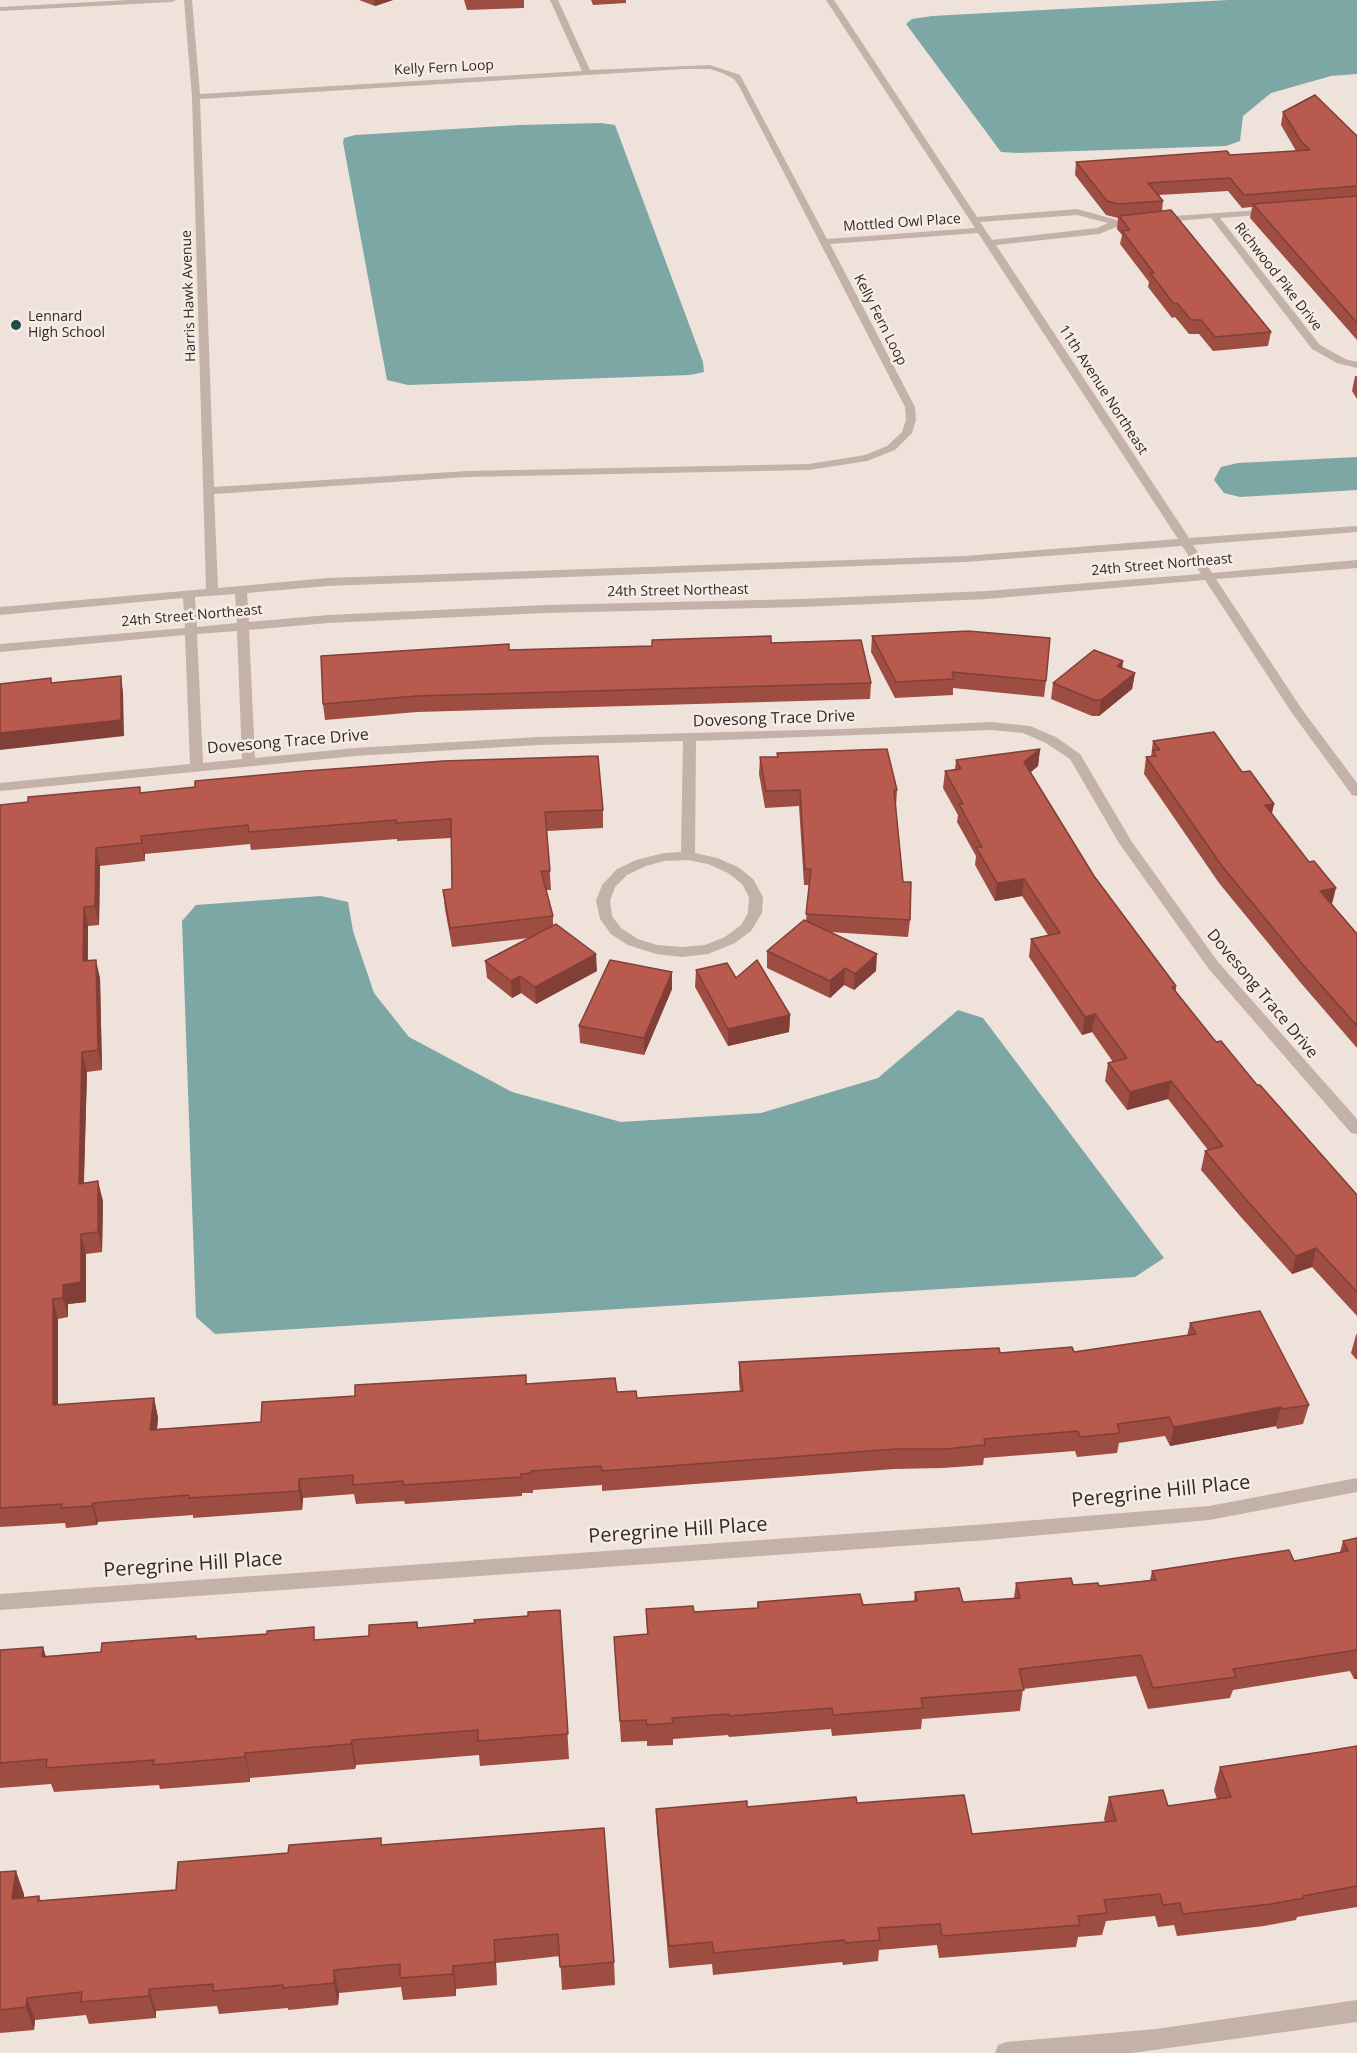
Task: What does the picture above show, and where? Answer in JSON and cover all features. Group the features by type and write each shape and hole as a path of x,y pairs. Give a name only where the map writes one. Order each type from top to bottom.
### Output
{"street":[{"path":"0,9 172,0"},
{"name":"Harris Hawk Avenue","path":"188,0 196,96 212,592"},
{"path":"554,0 587,73"},
{"name":"11th Avenue Northeast","path":"830,0 1296,710 1357,792"},
{"name":"Kelly Fern Loop","path":"196,96 710,67 737,77 910,408 911,420 907,433 891,448 867,458 809,467 467,474 209,491"},
{"path":"974,220 1099,231 1117,224 1280,210"},
{"path":"989,243 1051,225 1077,212 1117,224"},
{"name":"Richwood Pike Drive","path":"1213,215 1316,347 1341,361 1357,365"},
{"name":"Mottled Owl Place","path":"825,242 981,230"},
{"name":"24th Street Northeast","path":"0,611 327,582 534,573 800,567 965,560 1357,529"},
{"name":"24th Street Northeast","path":"0,648 328,620 546,609 802,603 987,595 1357,564"},
{"path":"241,589 249,761"},
{"path":"189,594 197,766"},
{"name":"Dovesong Trace Drive","path":"0,787 249,761 527,741 690,738 990,726 1024,729 1051,740 1075,757 1126,843 1212,965 1357,1129"},
{"path":"688,856 690,738"},
{"path":"688,856 723,865 748,882 756,897 755,913 746,928 730,940 708,949 682,952 645,946 633,942 616,931 605,916 603,901 609,885 622,872 641,863 664,857 688,856"},
{"name":"Peregrine Hill Place","path":"0,1602 1197,1514 1357,1485"},
{"path":"1005,2053 1156,2040 1357,2011"}],"water":[{"path":"1229,0 1357,0 1357,74 1331,76 1271,93 1243,116 1240,141 1226,146 1001,152 906,24 912,19 932,16"},
{"path":"601,123 615,125 703,362 704,372 690,375 408,385 387,380 344,138 355,135 520,125"},
{"path":"1357,457 1357,490 1240,497 1224,493 1214,480 1221,467 1238,463"},
{"path":"321,896 348,902 353,931 374,993 409,1037 512,1092 621,1122 761,1113 878,1078 958,1010 983,1018 1164,1258 1135,1277 215,1334 196,1317 182,921 196,905"}],"building":[{"path":"1315,95 1357,136 1357,186 1244,195 1230,178 1148,183 1163,201 1119,204 1107,201 1076,162 1227,151 1230,155 1310,150 1301,141 1283,112"},
{"path":"1357,196 1357,323 1253,204"},
{"path":"1171,210 1271,332 1215,337 1201,320 1191,320 1177,303 1174,304 1122,231 1130,230 1119,216"},
{"path":"968,631 1050,638 1046,681 952,672 954,679 896,682 872,636"},
{"path":"771,636 771,643 861,640 871,683 416,696 323,704 321,656 509,644 509,650 652,646 652,640"},
{"path":"1094,650 1123,661 1117,666 1135,673 1101,700 1094,700 1053,683"},
{"path":"121,676 121,720 0,733 0,684 51,678 51,683"},
{"path":"1214,732 1242,772 1250,771 1274,804 1265,805 1309,862 1314,861 1336,888 1320,891 1357,934 1357,1026 1304,966 1222,866 1146,757 1156,756 1153,750 1160,750 1153,741"},
{"path":"887,749 897,790 894,790 903,882 911,882 910,920 806,914 811,869 805,869 800,790 766,791 760,757 778,757 777,753"},
{"path":"1040,749 1024,762 1094,876 1176,986 1172,987 1216,1042 1221,1041 1257,1085 1260,1085 1357,1195 1357,1292 1316,1248 1296,1256 1205,1151 1223,1146 1171,1081 1130,1092 1108,1063 1127,1058 1095,1014 1085,1017 1031,939 1060,933 1024,879 997,883 976,847 982,847 959,804 963,804 945,771 961,769 956,760"},
{"path":"598,756 603,810 545,812 550,871 541,871 553,916 450,928 443,890 452,889 451,819 396,823 396,820 249,832 248,825 141,836 142,843 96,848 95,906 84,907 83,961 96,960 98,1050 82,1052 79,1184 98,1181 98,1232 81,1234 81,1282 63,1285 63,1298 53,1299 53,1405 154,1398 150,1430 261,1422 262,1402 355,1396 355,1385 526,1375 526,1384 615,1378 617,1392 636,1391 637,1398 743,1391 739,1362 999,1348 1000,1353 1072,1347 1074,1352 1196,1334 1190,1323 1260,1311 1309,1405 1282,1409 1281,1407 1174,1427 1169,1417 1117,1424 1120,1433 1080,1437 1078,1431 984,1439 985,1445 945,1449 896,1449 602,1471 601,1466 531,1471 532,1473 521,1474 521,1477 403,1485 403,1481 353,1485 353,1475 299,1479 299,1491 189,1498 189,1495 61,1508 62,1504 0,1508 0,805 28,802 28,797 140,787 140,793 195,787 195,781 305,771 443,761"},
{"path":"804,920 877,954 855,974 845,968 830,981 767,951"},
{"path":"556,924 596,954 535,987 520,976 511,981 485,961"},
{"path":"610,960 672,972 644,1038 579,1026"},
{"path":"757,960 790,1015 728,1029 696,970 727,963 736,978"},
{"path":"1357,1538 1357,1650 1233,1669 1236,1677 1153,1688 1141,1655 1019,1669 1024,1690 921,1698 923,1708 833,1715 832,1708 729,1716 729,1714 672,1718 673,1723 647,1725 646,1720 620,1721 614,1637 648,1634 646,1609 693,1606 694,1612 758,1608 758,1602 860,1594 863,1605 917,1601 915,1592 959,1588 963,1602 1020,1598 1016,1583 1071,1578 1073,1585 1098,1583 1099,1586 1156,1580 1152,1571 1289,1550 1294,1561 1348,1551 1343,1541"},
{"path":"560,1610 568,1734 478,1741 478,1730 352,1740 351,1744 245,1753 245,1757 153,1765 154,1760 46,1768 47,1759 0,1763 0,1650 43,1647 42,1657 101,1652 102,1643 196,1636 196,1639 267,1634 267,1631 314,1627 314,1640 369,1636 369,1625 417,1622 417,1628 475,1623 474,1620 528,1616 528,1612"},
{"path":"1357,1746 1357,1886 1271,1904 1183,1914 1180,1903 1163,1905 1160,1894 1104,1900 1107,1913 1078,1916 1080,1925 942,1936 940,1924 878,1928 880,1940 845,1943 844,1940 714,1953 712,1942 669,1946 656,1809 747,1801 747,1807 856,1797 857,1803 964,1795 972,1834 1116,1821 1109,1797 1163,1790 1168,1806 1231,1797 1220,1767"},
{"path":"604,1828 614,1962 560,1967 558,1934 494,1940 495,1962 453,1966 453,1974 400,1978 400,1964 334,1970 334,1983 213,1991 213,1984 149,1989 149,1996 81,2002 82,1992 27,1998 26,2007 0,2010 0,1872 16,1871 12,1899 39,1896 38,1901 176,1890 178,1862 288,1853 289,1845 381,1838 381,1845"}],"place":[{"name":"Lennard High School","path":"16,325"}]}
